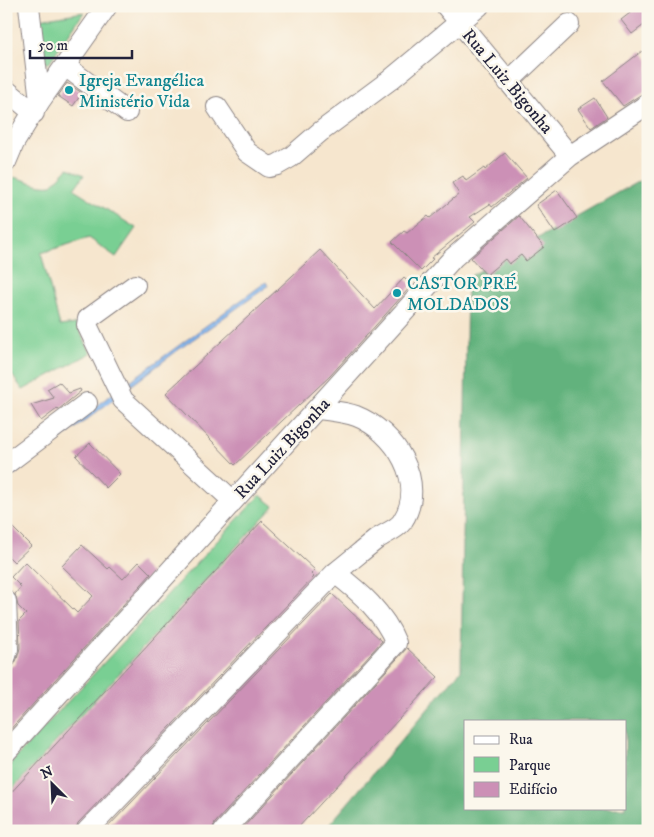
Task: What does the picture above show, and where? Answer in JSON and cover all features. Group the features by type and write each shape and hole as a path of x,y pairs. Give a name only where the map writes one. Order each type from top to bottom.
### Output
{"street":[{"path":"29,6 37,108"},
{"path":"6,162 10,143 37,108 107,6"},
{"name":"Rua Luiz Bigonha","path":"446,6 570,156"},
{"path":"217,107 247,152 268,167 277,165 291,157 320,132 390,80 479,6"},
{"path":"508,82 569,24"},
{"path":"65,66 127,112"},
{"path":"6,90 37,108"},
{"name":"Rua Luiz Bigonha","path":"6,752 454,258 570,156 648,104"},
{"path":"135,285 88,318 87,325 123,400 232,500 230,505"},
{"path":"6,464 87,403"},
{"path":"87,831 336,573 379,537 401,523 410,504 410,484 408,472 398,451 386,436 356,416 319,409"},
{"path":"224,831 396,643 386,622 358,591 336,573"},
{"path":"6,601 8,649 6,656"}],"green space":[{"path":"84,12 48,64 37,56 33,20"},
{"path":"68,168 84,175 74,189 136,228 116,257 89,238 41,253 60,326 76,324 91,353 23,390 6,367 6,193 13,177 37,184 52,185"},
{"path":"648,176 648,831 324,831 461,670 467,278"},
{"path":"260,495 274,506 6,796 6,768"}],"water":[{"path":"266,282 268,286 178,350 6,481 6,478 100,403"}],"building":[{"path":"639,6 648,6 648,22 632,34 621,20"},
{"path":"642,51 648,60 648,90 623,106 603,81"},
{"path":"67,83 82,93 73,106 58,96"},
{"path":"595,98 607,117 591,128 578,109"},
{"path":"505,153 527,178 492,207 490,204 470,217 475,222 431,258 433,259 421,271 392,242 404,231 407,233 428,216 430,218 459,194 452,183 463,176 466,181 484,168 485,170"},
{"path":"557,190 577,218 555,233 536,205"},
{"path":"519,216 544,247 526,261 521,255 509,264 505,259 486,275 471,258"},
{"path":"320,250 375,309 404,278 412,285 330,376 235,465 166,393"},
{"path":"59,382 69,393 80,389 81,391 41,421 31,405 54,398 47,389"},
{"path":"90,443 120,474 106,488 76,456"},
{"path":"6,521 31,546 14,562 6,554"},
{"path":"262,521 315,570 311,574 314,577 78,823 75,831 6,831 6,798"},
{"path":"82,545 108,569 110,567 123,579 139,562 151,574 6,734 6,672 8,668 14,665 17,659 20,648 19,621 26,614 18,606 15,594 21,587 11,577 25,562 77,613 93,596 62,566"},
{"path":"332,594 382,641 215,823 212,831 104,831"},
{"path":"407,648 438,677 295,831 240,831"}],"place":[{"name":"Igreja Evangélica Ministério Vida","path":"69,90"},
{"name":"CASTOR PRÉ MOLDADOS","path":"397,293"}]}
